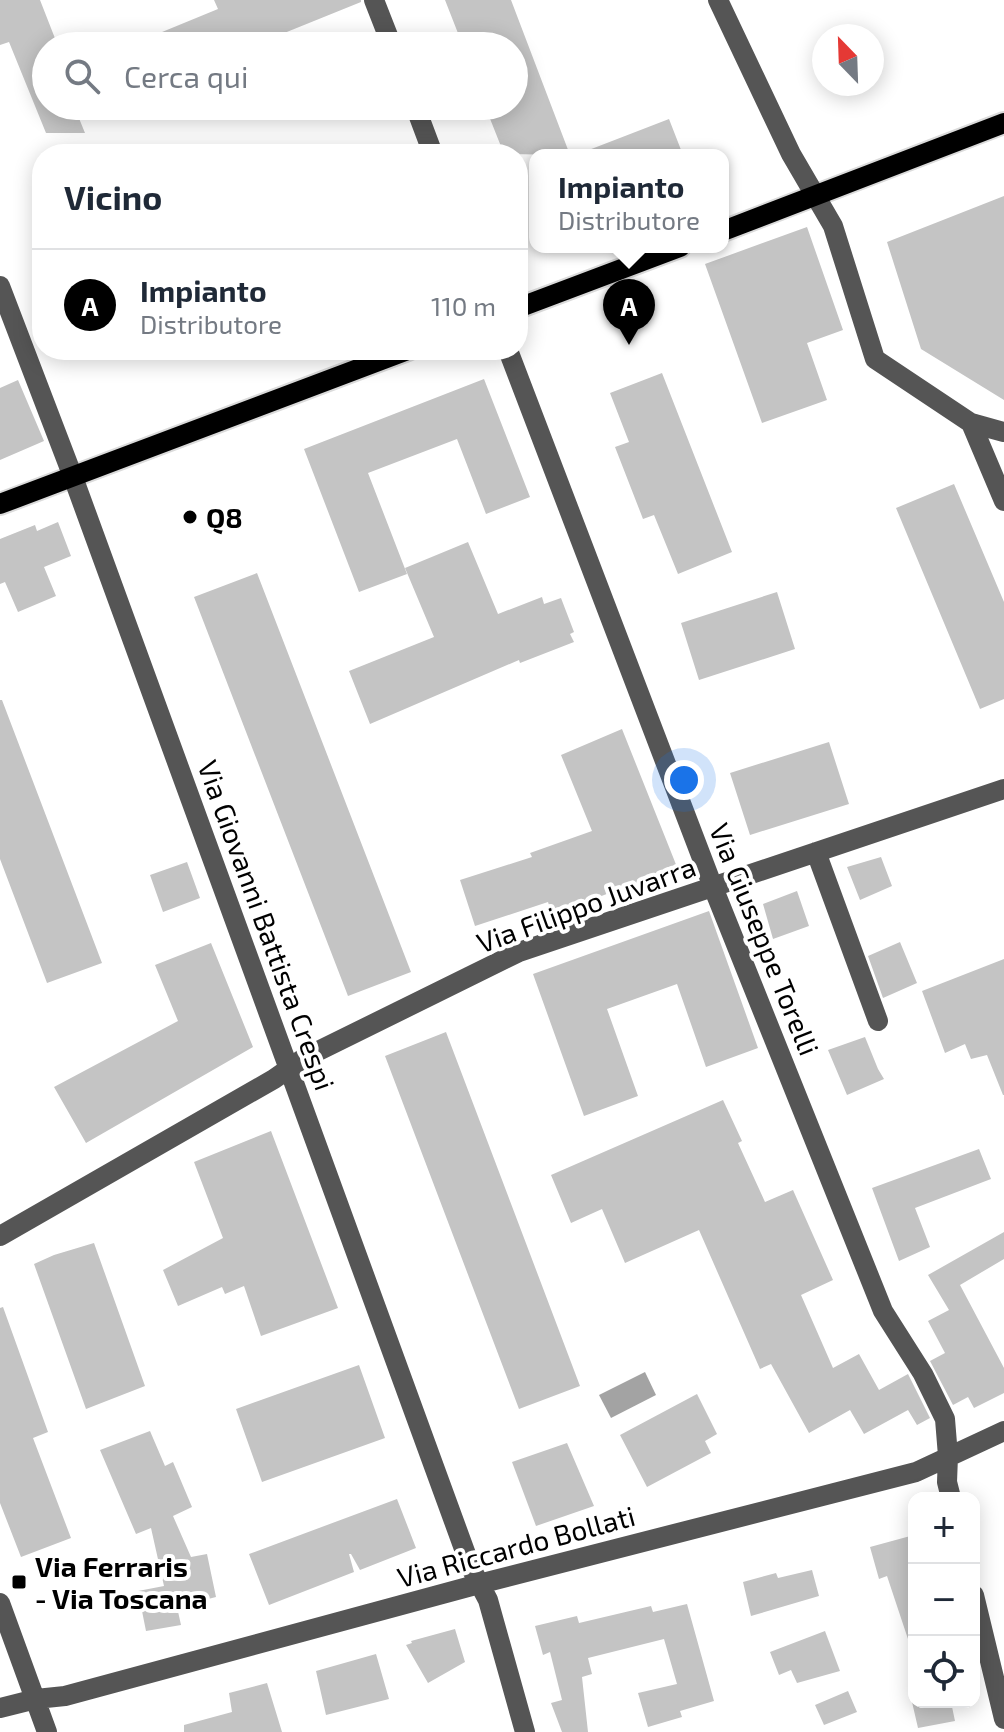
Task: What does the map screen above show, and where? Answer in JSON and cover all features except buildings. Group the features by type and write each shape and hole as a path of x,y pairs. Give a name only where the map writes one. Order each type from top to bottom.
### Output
{"main road":[{"path":"729,229 1004,123"},
{"path":"528,304 664,253"},
{"path":"0,504 382,360"}],"street":[{"path":"374,0 387,32"},
{"path":"718,0 791,154 833,226 875,359 971,423 1004,432"},
{"path":"420,120 429,144"},
{"name":"Via Giovanni Battista Crespi","path":"0,286 73,477 471,1568 488,1600 525,1732"},
{"name":"Via Giuseppe Torelli","path":"512,360 713,887 883,1311 923,1374 945,1419 950,1492"},
{"path":"971,423 1004,501"},
{"name":"Via Filippo Juvarra","path":"0,1236 304,1058 519,952 1004,789"},
{"path":"816,852 878,1021"},
{"name":"Via Riccardo Bollati","path":"0,1708 65,1696 479,1584 916,1472 1004,1431"},
{"path":"0,1603 47,1732"},
{"path":"980,1620 1004,1719"}],"shaded area":[{"path":"645,1372 656,1395 611,1418 599,1395"}],"place":[{"name":"Impianto","path":"629,345"},
{"name":"Q8","path":"190,517"},
{"name":"Via Ferraris - Via Toscana","path":"19,1582"}]}
